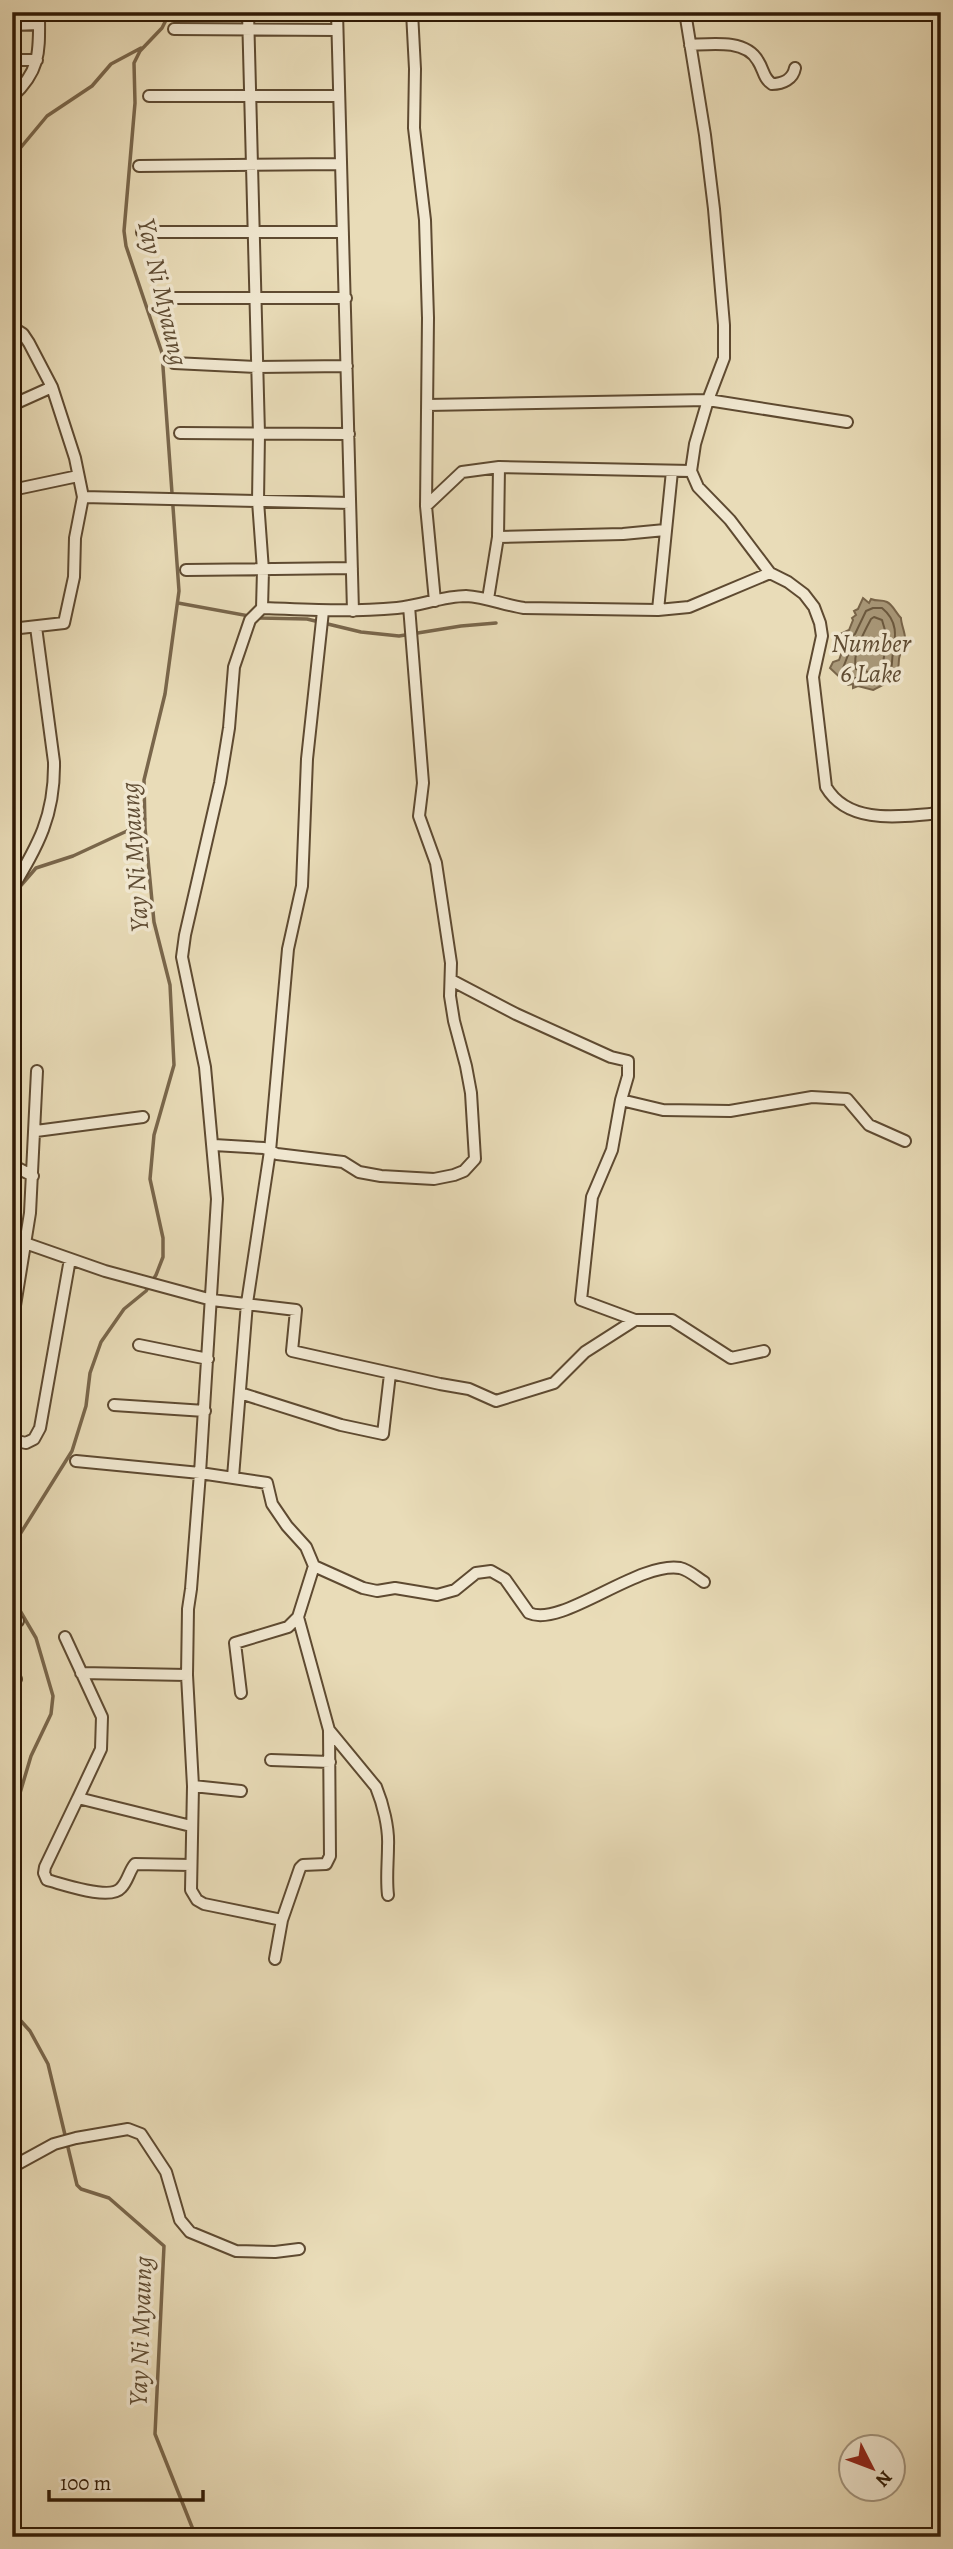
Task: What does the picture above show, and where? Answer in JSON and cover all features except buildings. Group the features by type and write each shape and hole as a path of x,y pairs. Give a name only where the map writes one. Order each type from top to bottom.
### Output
{"street":[{"path":"12,97 31,78 37,60 40,40 39,12"},
{"path":"248,12 262,608 250,620 234,667 229,728 220,783 182,957 205,1067 217,1199 205,1410 188,1609 187,1675 193,1786 191,1890 197,1900 204,1903 282,1920"},
{"path":"337,12 353,611"},
{"path":"412,12 414,128 425,220 426,506 435,601"},
{"path":"685,12 713,197 724,325 724,358 695,444 691,471 698,487 730,520 770,573 789,582 804,594 814,607 822,636 813,677 826,787 832,798 843,807 864,814 894,817 941,813"},
{"path":"12,25 39,24"},
{"path":"174,29 337,30"},
{"path":"690,45 715,44 746,49 758,59 763,74 772,84 786,81 795,68"},
{"path":"12,60 37,60"},
{"path":"149,96 339,96"},
{"path":"139,166 341,164"},
{"path":"142,232 343,232"},
{"path":"172,298 346,298"},
{"path":"12,327 23,334 52,387 75,458 83,497 75,538 74,577 64,623 20,628 12,633"},
{"path":"174,363 257,367 347,366"},
{"path":"12,405 52,387"},
{"path":"427,405 708,400 847,422"},
{"path":"180,433 349,434"},
{"path":"426,506 462,472 499,467 691,471"},
{"path":"488,599 498,537 499,467"},
{"path":"658,610 672,471"},
{"path":"12,490 78,476"},
{"path":"83,497 350,503"},
{"path":"498,537 623,534 665,530"},
{"path":"186,570 352,568"},
{"path":"262,608 353,611 409,606 464,596 524,608 658,610 689,607 705,602 770,573"},
{"path":"214,1146 271,1151 343,1163 359,1172 381,1176 434,1179 454,1175 471,1166 475,1159 471,1093 454,1021 450,963 436,863 419,816 423,783 409,606"},
{"path":"233,1477 247,1303 271,1151 288,949 302,886 307,760 323,611"},
{"path":"12,890 40,843 54,781 36,627"},
{"path":"451,980 516,1014 611,1057 628,1060 628,1076 612,1150 592,1196 581,1300 635,1320 673,1320 731,1358 764,1351"},
{"path":"12,1349 17,1261 25,1243 33,1176 37,1071"},
{"path":"621,1100 663,1110 730,1111 813,1097 846,1098 869,1125 905,1141"},
{"path":"36,1131 142,1117"},
{"path":"12,1165 33,1176"},
{"path":"25,1243 148,1284 212,1300 296,1310 292,1351 469,1389 496,1401 554,1383 585,1352 635,1320"},
{"path":"12,1440 26,1443 34,1439 40,1429 70,1259"},
{"path":"139,1345 208,1359"},
{"path":"240,1393 341,1425 383,1434 390,1374"},
{"path":"114,1405 205,1410"},
{"path":"76,1461 200,1473 267,1483 272,1504 306,1547 314,1566 298,1617 329,1730 329,1861 326,1864 303,1865 300,1868 282,1920 275,1959"},
{"path":"314,1566 363,1588 377,1591 395,1588 437,1595 455,1590 476,1573 491,1571 505,1579 524,1609 533,1616 558,1611 656,1569 681,1568 704,1582"},
{"path":"241,1693 235,1643 237,1640 282,1630 298,1617"},
{"path":"65,1637 102,1717 101,1749 46,1867 44,1873 47,1880 104,1894 114,1893 123,1885 135,1864 191,1865"},
{"path":"81,1673 187,1675"},
{"path":"329,1730 376,1787 380,1798 389,1843 386,1878 388,1895"},
{"path":"271,1760 330,1762"},
{"path":"193,1786 242,1791"},
{"path":"78,1798 191,1826"},
{"path":"12,2167 54,2144 128,2129 141,2134 166,2172 180,2220 190,2232 236,2252 299,2249"}],"water":[{"name":"Number 6 Lake","path":"863,598 869,603 871,599 889,603 901,618 905,636 895,675 873,690 858,686 853,688 853,684 848,685 830,668 833,662 839,660 843,649 838,635 849,630 852,618 856,615 854,611 858,609"}],"waterway":[{"name":"Yay Ni Myaung","path":"12,1547 72,1451 86,1406 90,1373 101,1342 124,1309 146,1291 163,1257 163,1238 150,1179 154,1135 174,1065 170,985 154,922 145,828 144,780 165,694 179,591 162,353 126,246 124,231 135,103 134,63 140,51 162,28 170,12"},
{"path":"12,158 47,116 92,86 111,64 141,48"},
{"path":"178,603 260,618 307,619 361,632 399,636 496,623"},
{"path":"17,890 36,868 73,856 127,831 145,819"},
{"name":"Yay Ni Myaung","path":"12,1597 36,1638 53,1696 51,1714 31,1756 12,1820"},
{"name":"Yay Ni Myaung","path":"12,2011 30,2031 48,2064 77,2185 81,2189 109,2198 164,2246 155,2434 196,2537"}]}
